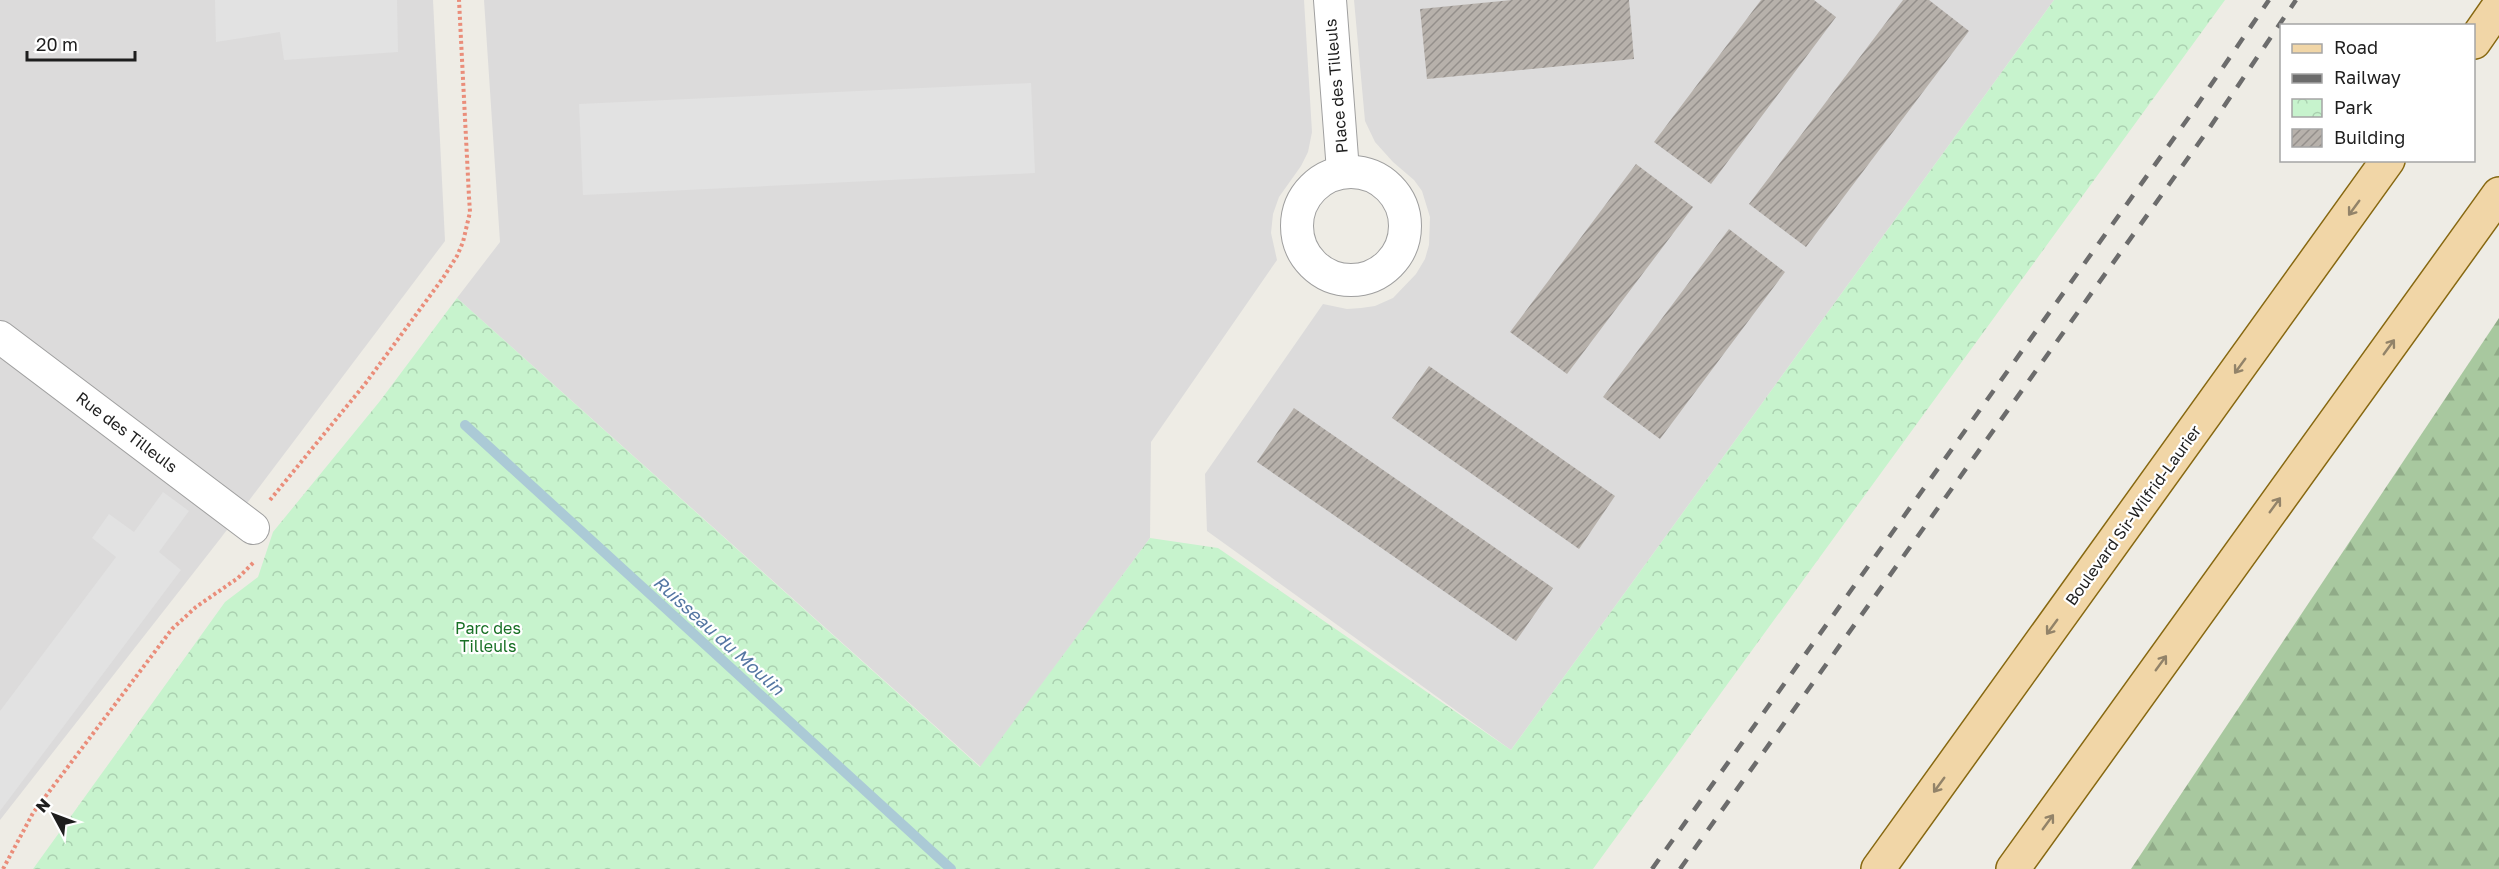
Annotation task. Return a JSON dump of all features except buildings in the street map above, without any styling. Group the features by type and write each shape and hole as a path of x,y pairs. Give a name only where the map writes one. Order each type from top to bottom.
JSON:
{"main road":[{"path":"2475,41 2499,6"},
{"name":"Boulevard Sir-Wilfrid-Laurier","path":"1878,869 2387,162"},
{"path":"2013,869 2499,194"}],"street":[{"name":"Place des Tilleuls","path":"1330,0 1343,171"},
{"name":"Rue des Tilleuls","path":"0,337 253,528"}],"path":[{"path":"3,869 33,813 172,629 196,607 249,569 255,561 253,528 262,511 410,325 457,256 470,212 459,0"}],"shaded area":[{"path":"0,0 433,0 445,241 220,539 0,820"},
{"path":"215,0 397,0 398,52 284,60 280,32 216,42"},
{"path":"484,0 1304,0 1312,132 1308,152 1279,197 1273,214 1271,233 1277,260 1151,442 1150,538 981,767 457,298 500,242"},
{"path":"1354,0 2054,0 1511,750 1207,531 1205,474 1323,304 1347,309 1361,308 1375,306 1393,298 1416,274 1425,259 1429,245 1430,217 1422,191 1414,180 1375,142 1365,121"},
{"path":"1031,83 1035,173 583,195 579,104"},
{"path":"163,492 189,511 159,552 181,570 0,811 0,711 116,557 92,538 109,514 134,532"}],"green space":[{"name":"Parc des Tilleuls","path":"2054,0 2225,0 1593,869 33,869 225,602 258,577 273,532 380,401 457,298 980,767 1150,538 1218,548 1511,750"},
{"path":"2499,318 2499,869 2131,869"}],"waterway":[{"name":"Ruisseau du Moulin","path":"465,425 951,869"}],"railway":[{"path":"1652,869 2189,117 2269,0"},
{"path":"1680,869 2208,130 2296,0"}]}
